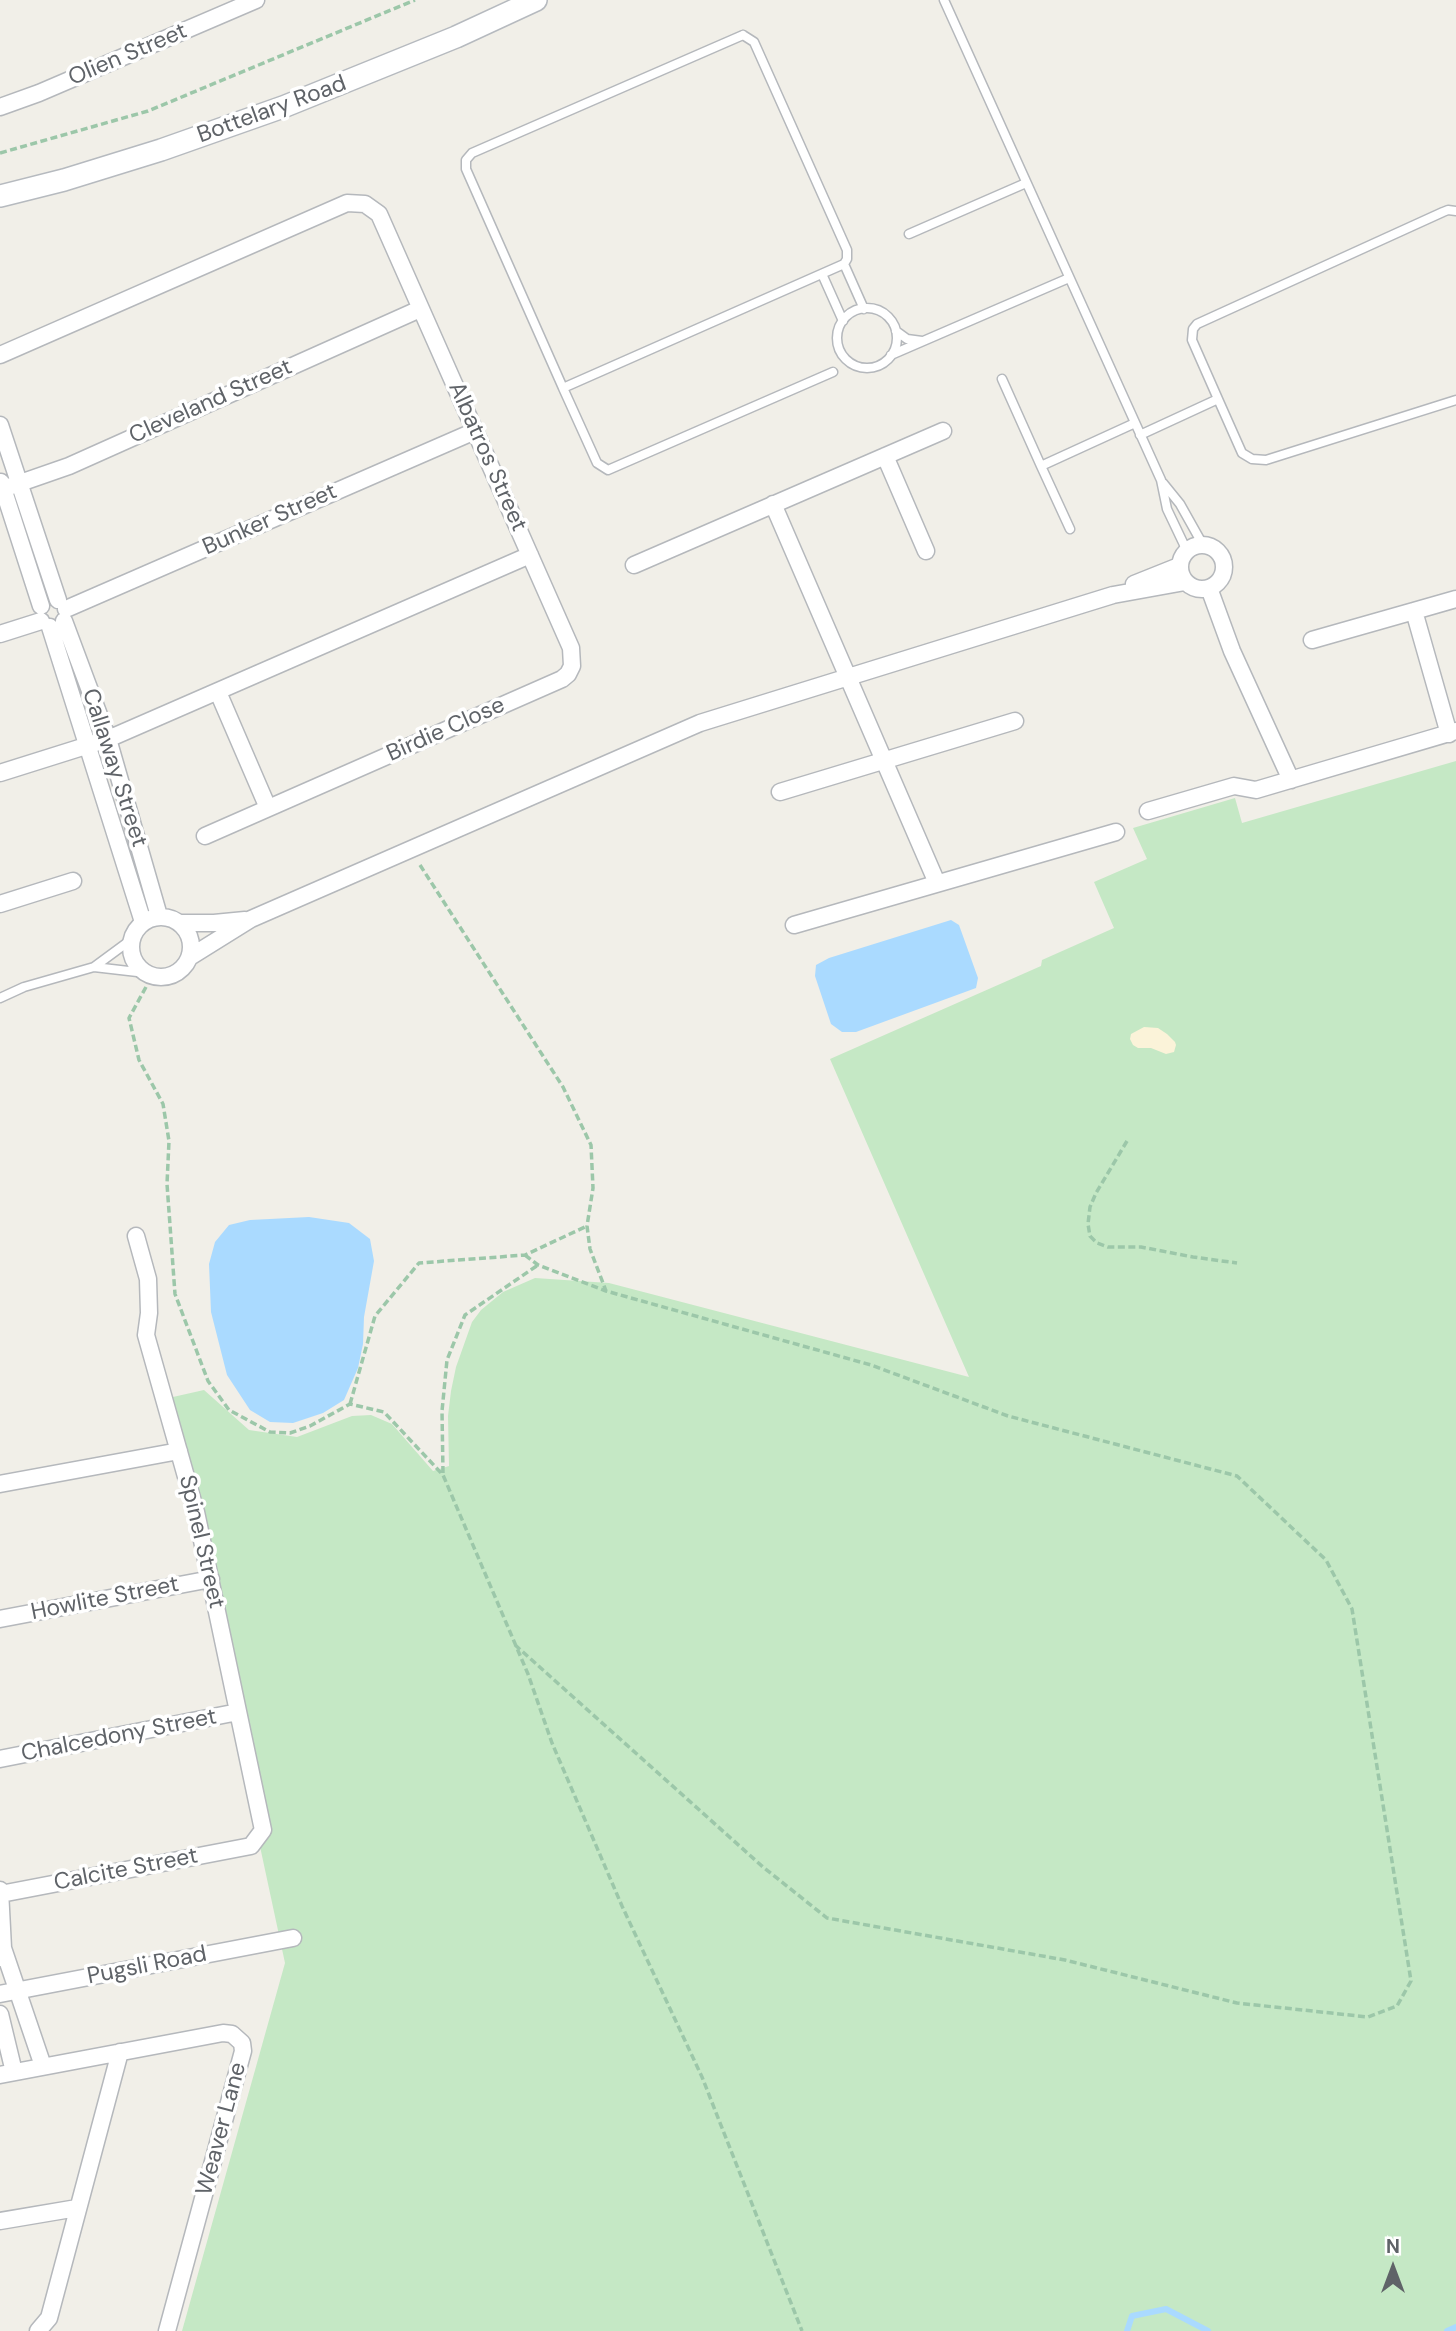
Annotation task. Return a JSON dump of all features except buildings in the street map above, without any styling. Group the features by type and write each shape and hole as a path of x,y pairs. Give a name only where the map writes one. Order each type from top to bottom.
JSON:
{"main road":[{"name":"Bottelary Road","path":"0,196 149,154 258,116 456,37 536,0"}],"street":[{"name":"Olien Street","path":"0,107 39,93 256,0"},
{"name":"Albatros Street","path":"0,355 347,203 356,202 373,208 379,214 530,555 108,739 0,773"},
{"name":"Cleveland Street","path":"1,486 19,484 69,466 420,309"},
{"name":"Callaway Street","path":"0,425 19,484 88,745 142,922"},
{"name":"Bunker Street","path":"0,634 53,614 475,431"},
{"path":"634,565 943,431"},
{"path":"885,456 926,551"},
{"name":"Callaway Street","path":"1,486 108,739 159,916"},
{"path":"773,505 937,883"},
{"path":"1203,545 1218,552 1224,568 1217,584 1200,590 1185,582 1180,566 1187,551 1194,546 1203,545"},
{"name":"Birdie Close","path":"205,836 562,679 568,674 572,666 571,648 530,555"},
{"path":"1113,595 1180,566"},
{"path":"190,957 251,919 676,732 1113,595 1185,582"},
{"path":"1209,588 1232,651 1291,780"},
{"path":"1312,640 1456,599"},
{"path":"1148,811 1234,786 1256,790 1452,733 1414,611"},
{"path":"218,692 268,808"},
{"path":"780,792 1015,721"},
{"path":"794,925 1116,832"},
{"path":"0,904 73,881"},
{"path":"180,923 189,935 192,950 186,964 175,974 149,974 135,962 131,947 132,939 142,922 159,916 180,923 251,919"},
{"name":"Spinel Street","path":"136,1236 148,1279 149,1313 146,1335 196,1512 263,1830 251,1846"},
{"path":"0,1484 179,1451"},
{"name":"Howlite Street","path":"0,1619 211,1579"},
{"name":"Chalcedony Street","path":"0,1759 239,1712"},
{"name":"Calcite Street","path":"0,1892 251,1846"},
{"path":"0,1892 3,1948 0,1965"},
{"name":"Pugsli Road","path":"0,1994 293,1938"},
{"path":"3,1948 43,2066"},
{"name":"Weaver Lane","path":"0,2014 7,2073 223,2033 238,2038 243,2051 167,2331"},
{"path":"38,2331 49,2318 120,2052"},
{"path":"0,2221 77,2208"}],"lane":[{"path":"944,0 1161,480 1180,505 1203,545"},
{"path":"564,388 844,264 847,259 847,250 754,42 748,36 739,36 472,153 466,160 466,169 597,463 600,467 608,470 833,372"},
{"path":"909,234 1026,183"},
{"path":"1456,211 1443,212 1197,324 1193,329 1192,340 1242,453 1259,461 1456,400"},
{"path":"844,264 864,309"},
{"path":"822,274 843,321"},
{"path":"891,355 897,339 895,331 887,317 873,309 864,309 849,315 839,327 839,351 849,363 872,368 891,355 1069,278"},
{"path":"895,331 907,339 925,340"},
{"path":"1002,379 1070,529"},
{"path":"1140,435 1218,399"},
{"path":"1041,466 1135,423"},
{"path":"1161,480 1167,509 1187,551"},
{"path":"0,998 24,987 94,967 132,939"},
{"path":"94,967 149,974"}],"path":[{"path":"0,153 148,110 415,0"},
{"path":"410,849 563,1087 592,1145 593,1188 587,1226 590,1249 606,1291"},
{"path":"149,974 129,1018 139,1060 163,1104 169,1141 167,1184 175,1294 208,1381 229,1410 270,1432 290,1433 310,1426 349,1404 384,1412 443,1475 552,1743 622,1906 702,2077 802,2331"},
{"path":"1127,1141 1090,1207 1090,1236 1097,1243 1108,1247 1141,1247 1237,1263"},
{"path":"349,1404 375,1317 419,1263 525,1255 587,1226"},
{"path":"514,1644 763,1867 827,1917 1065,1960 1237,2003 1368,2017 1397,2006 1411,1981 1352,1609 1326,1560 1237,1476 1008,1416 871,1365 606,1291 538,1265 525,1255"},
{"path":"443,1475 442,1411 447,1360 465,1315 538,1265"}],"green space":[{"path":"1456,761 1456,2331 182,2331 285,1963 164,1399 204,1390 249,1430 297,1437 352,1416 371,1415 392,1424 433,1471 449,1466 448,1416 451,1391 456,1367 472,1322 481,1310 503,1292 535,1278 609,1283 969,1377 830,1059 1041,966 1042,960 1114,928 1094,882 1147,859 1133,828 1235,798 1242,823"}],"sand":[{"path":"1144,1027 1158,1028 1167,1034 1175,1042 1174,1052 1166,1054 1133,1045 1131,1034"}],"water":[{"path":"951,920 959,925 978,978 976,988 856,1032 842,1032 831,1024 815,976 816,965 829,958"},
{"path":"309,1217 349,1223 370,1239 374,1261 364,1317 363,1344 358,1368 344,1400 323,1413 293,1423 270,1422 250,1410 227,1375 211,1312 209,1264 215,1242 229,1225 250,1220"}],"waterway":[{"path":"1127,2331 1132,2316 1166,2309 1208,2331"},
{"path":"1447,2331 1456,2327"}]}
